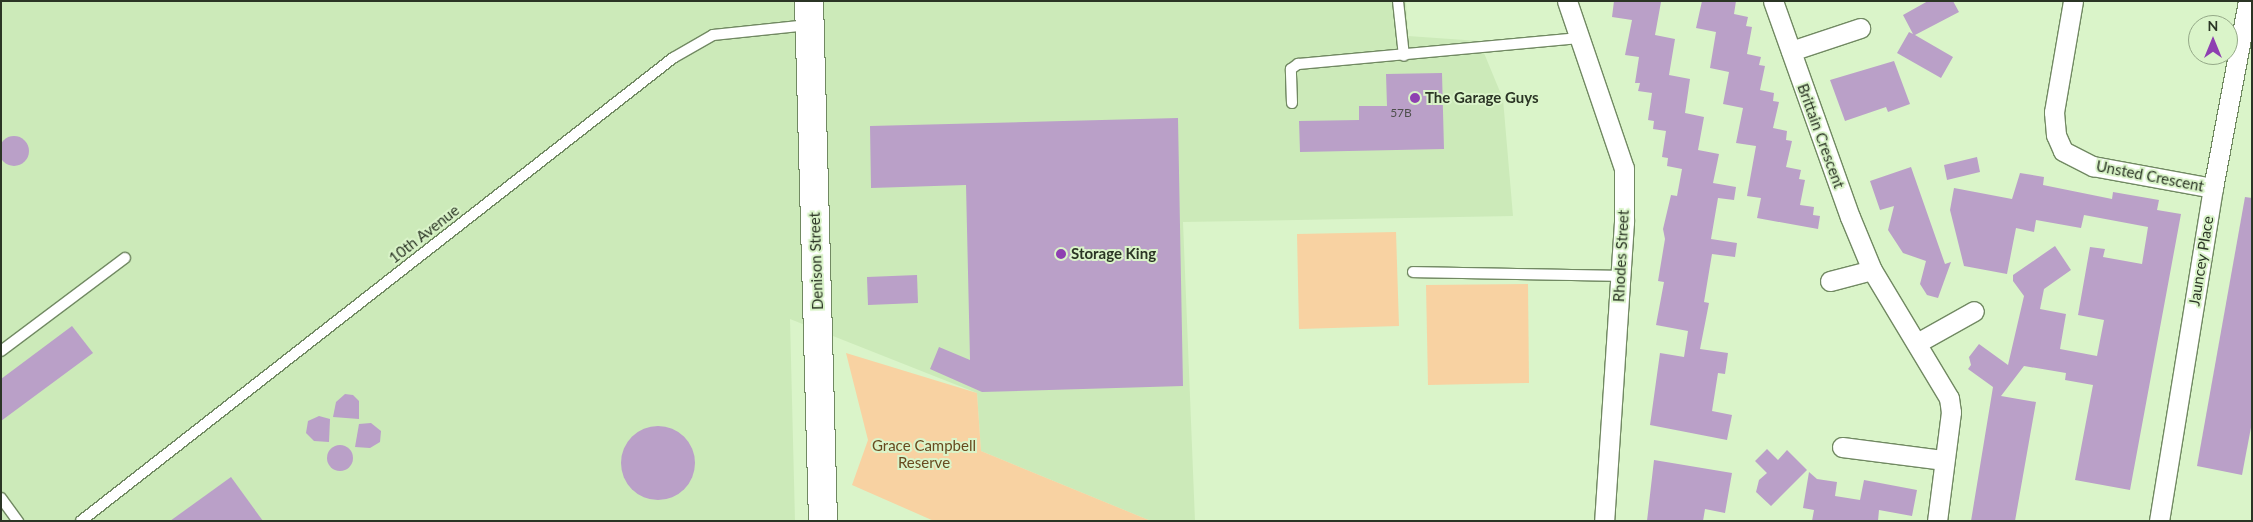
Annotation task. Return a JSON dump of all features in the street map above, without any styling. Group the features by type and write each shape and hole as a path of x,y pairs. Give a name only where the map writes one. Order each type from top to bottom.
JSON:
{"main road":[{"name":"Denison Street","path":"809,13 823,521"}],"street":[{"name":"Rhodes Street","path":"1567,1 1624,168 1621,276 1604,521"},
{"name":"Brittain Crescent","path":"1773,1 1850,217 1872,270 1949,398 1951,412 1937,521"},
{"name":"Unsted Crescent","path":"2073,1 2054,112 2056,135 2064,151 2093,166 2213,188"},
{"name":"Jauncey Place","path":"2159,521 2213,188 2248,1"},
{"path":"1791,52 1860,28"},
{"path":"1830,281 1872,270"},
{"path":"1917,343 1974,311"},
{"path":"1842,447 1944,460"}],"lane":[{"path":"1398,1 1404,56"},
{"name":"10th Avenue","path":"80,521 673,58 714,35 809,13"},
{"path":"1292,103 1291,69 1294,66 1580,38"},
{"path":"1,351 125,258"},
{"path":"1414,272 1621,276"},
{"path":"1,498 18,521"}],"shaded area":[{"path":"1,1 1406,1 1408,36 1479,41 1503,99 1513,216 1183,222 1195,521 1151,521 981,451 977,393 790,319 795,521 1,521"}],"green space":[{"path":"1396,232 1399,326 1299,329 1297,234"},
{"path":"1528,284 1529,383 1428,385 1426,285"},
{"name":"Grace Campbell Reserve","path":"846,353 977,393 981,451 1151,521 934,521 852,485 868,440"}],"building":[{"path":"1614,1 1661,2 1655,35 1675,39 1669,75 1690,79 1685,113 1704,117 1698,150 1719,154 1713,183 1736,187 1734,200 1718,198 1711,239 1737,243 1735,257 1712,254 1704,302 1709,303 1700,349 1728,353 1725,374 1718,373 1712,411 1732,415 1727,440 1650,425 1660,353 1684,357 1688,331 1656,325 1664,282 1658,281 1665,239 1663,229 1671,195 1677,196 1682,169 1667,166 1668,158 1662,157 1666,131 1653,129 1654,121 1648,120 1652,93 1638,91 1640,83 1635,83 1639,57 1625,55 1632,20 1612,17"},
{"path":"1702,1 1736,1 1734,14 1748,17 1746,26 1752,27 1747,54 1761,57 1759,65 1765,66 1760,90 1774,93 1773,101 1779,102 1773,128 1787,131 1786,140 1792,141 1786,167 1801,170 1799,179 1805,180 1800,205 1814,207 1813,215 1820,216 1818,229 1757,218 1761,198 1747,196 1756,146 1736,143 1743,108 1723,104 1729,72 1710,68 1716,32 1696,28"},
{"path":"1928,1 1953,1 1959,12 1915,35 1953,57 1941,78 1897,53 1909,32 1913,34 1903,15"},
{"path":"1894,61 1910,104 1888,112 1886,107 1845,121 1830,80"},
{"path":"1442,73 1444,149 1300,152 1299,121 1359,120 1359,106 1387,106 1386,74"},
{"path":"1178,118 1183,386 982,392 930,369 939,347 970,360 966,185 871,188 870,126"},
{"path":"14,136 20,137 28,145 28,157 20,165 14,166 8,165 0,157 -1,151 0,145 8,137"},
{"path":"1977,157 1980,172 1947,180 1944,165"},
{"path":"1911,167 1945,264 1951,262 1938,298 1927,295 1920,284 1926,261 1903,253 1888,230 1894,206 1880,210 1870,181"},
{"path":"2020,173 2044,177 2043,185 2112,199 2113,192 2159,200 2157,210 2181,214 2130,490 2075,480 2093,385 2065,380 2066,373 2024,366 2001,396 2036,402 2015,521 1971,521 1993,387 1968,369 1971,365 1969,357 1979,344 2008,365 2024,296 2013,281 2013,275 2055,246 2071,270 2044,289 2040,309 2066,314 2060,349 2097,356 2104,320 2078,315 2090,247 2105,249 2103,257 2142,264 2148,227 2084,215 2081,228 2036,220 2034,232 2016,228 2007,274 1964,266 1950,210 1954,188 2012,199"},
{"path":"2245,197 2252,198 2252,422 2242,475 2197,466"},
{"path":"917,275 918,303 868,305 867,277"},
{"path":"72,326 93,353 1,421 1,379"},
{"path":"345,394 353,395 359,401 359,419 333,417 336,402"},
{"path":"319,416 330,419 329,442 314,441 306,433 308,421"},
{"path":"371,423 381,431 380,442 370,448 355,447 359,424"},
{"path":"651,426 665,426 679,432 689,442 695,456 695,470 689,484 679,494 665,500 651,500 637,494 627,484 621,470 621,456 627,442 637,432"},
{"path":"340,445 349,449 353,458 349,467 340,471 331,467 327,458 331,449"},
{"path":"1767,449 1778,460 1787,450 1807,470 1771,506 1756,492 1759,480 1767,473 1755,461"},
{"path":"1654,460 1732,473 1725,513 1705,509 1703,521 1647,521"},
{"path":"1809,472 1817,479 1837,482 1835,496 1860,500 1864,480 1917,490 1912,516 1879,510 1878,521 1812,521 1814,510 1803,508"},
{"path":"231,477 263,521 170,521"}],"place":[{"name":"The Garage Guys","path":"1415,98"},
{"name":"Storage King","path":"1061,254"}]}
